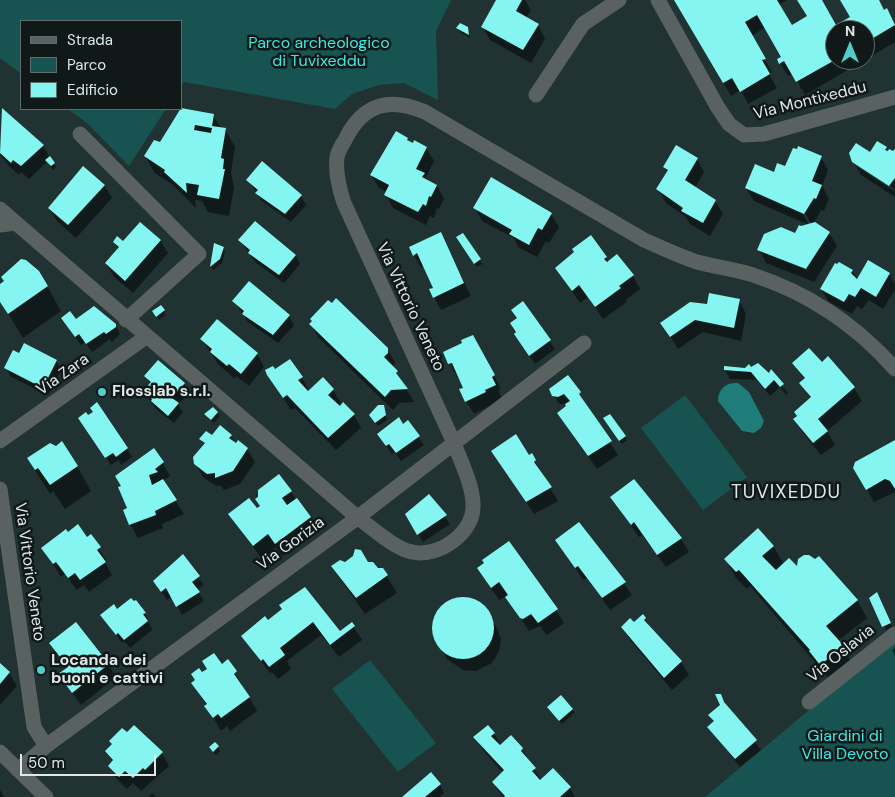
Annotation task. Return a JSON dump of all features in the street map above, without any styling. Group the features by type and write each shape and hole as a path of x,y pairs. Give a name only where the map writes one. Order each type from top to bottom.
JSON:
{"street":[{"path":"536,94 583,24 619,0"},
{"name":"Via Montixeddu","path":"658,0 717,106 729,124 744,135 764,134 895,97"},
{"name":"Via Vittorio Veneto","path":"0,209 126,320 357,517 391,541 412,552 433,550 454,541 470,526 474,507 468,482 454,442 344,203 337,179 337,156 350,129 366,112 383,104 406,104 425,112 644,240 699,262 753,275 792,291 848,325 874,345 895,369"},
{"path":"80,134 199,254 126,320"},
{"path":"0,225 16,223"},
{"name":"Via Zara","path":"0,441 146,337"},
{"name":"Via Gorizia","path":"18,770 46,746 357,517 584,344"},
{"name":"Via Vittorio Veneto","path":"0,489 34,727 46,746"},
{"name":"Via Oslavia","path":"809,702 895,634"},
{"path":"0,752 46,797"}],"green space":[{"name":"Parco archeologico di Tuvixeddu","path":"0,0 451,0 436,31 438,100 404,83 379,85 352,94 335,109 184,82 182,85 182,20 20,20 20,73 0,58"},
{"path":"69,110 165,110 129,166 88,124"},
{"path":"685,395 747,477 703,510 641,428"},
{"name":"Giardini di Villa Devoto","path":"895,642 895,797 705,797 815,705"},
{"path":"370,660 436,743 398,772 332,689"}],"shaded area":[{"path":"738,383 749,392 764,421 761,428 754,433 742,431 718,401 719,393 726,385"},
{"path":"477,601 488,611 493,625 491,639 483,652 467,647 457,637 454,630 456,616 461,608"}],"building":[{"path":"496,0 522,0 516,11 539,24 523,50 481,27"},
{"path":"674,0 777,0 792,25 807,16 797,0 822,0 833,20 825,20 825,66 796,82 784,61 779,64 777,59 781,57 757,15 745,22 766,59 762,60 770,74 740,92 732,78 723,83"},
{"path":"840,0 879,0 884,10 887,8 895,25 875,37 875,20 845,20 850,17"},
{"path":"460,23 468,27 469,35 456,28"},
{"path":"2,108 44,145 21,166 13,160 11,163 0,153"},
{"path":"182,108 214,114 212,126 226,128 221,158 224,159 223,169 225,169 219,199 197,195 199,185 186,183 187,193 164,172 165,170 144,156 154,140 160,142","holes":["195,125 212,128 211,133 194,130"]},
{"path":"396,131 408,138 407,140 413,143 414,140 427,147 416,169 425,173 422,177 437,185 431,197 429,196 426,206 423,204 418,212 384,195 389,185 370,175"},
{"path":"877,141 887,147 885,150 893,151 895,149 895,178 889,186 852,162 849,153 856,143 870,152"},
{"path":"676,145 698,158 685,180 716,200 703,223 681,211 683,208 656,189 668,170 663,167"},
{"path":"798,146 822,156 812,181 822,185 816,199 814,198 804,214 745,188 755,164 774,172 777,163 785,166 793,148 797,149"},
{"path":"50,156 55,163 51,166 45,160"},
{"path":"262,161 302,195 285,214 255,193 258,190 246,180"},
{"path":"83,166 105,185 68,225 48,208"},
{"path":"491,177 552,213 542,230 538,228 529,245 509,234 512,230 473,208"},
{"path":"255,221 296,255 279,275 248,253 250,250 238,240"},
{"path":"140,222 161,240 125,281 105,263 119,247 113,242 117,236 123,241"},
{"path":"815,222 830,232 806,269 757,250 764,234 781,227 795,233 799,225"},
{"path":"441,232 464,283 433,298 429,289 433,288 417,253 413,256 409,247"},
{"path":"463,233 481,259 474,264 456,237"},
{"path":"591,235 607,257 604,259 607,262 617,254 634,275 619,286 621,288 595,307 579,285 572,291 555,268 574,252 572,249"},
{"path":"214,243 224,247 220,259 210,267"},
{"path":"21,259 26,260 39,271 48,286 8,314 0,302 0,284 4,281 1,277"},
{"path":"868,260 890,273 876,297 861,288 855,297 849,294 844,302 820,289 835,263 839,262 853,270 851,273 857,279"},
{"path":"249,281 290,315 273,335 242,314 244,311 232,301"},
{"path":"709,293 740,299 734,328 695,320 670,337 660,323 690,302 707,304"},
{"path":"336,298 388,348 388,353 384,357 398,371 396,373 408,389 391,390 385,397 309,324 312,321 310,319 328,300 332,303"},
{"path":"523,301 551,340 529,356 514,334 516,332 510,323 517,318 511,310"},
{"path":"161,305 165,310 156,317 152,311"},
{"path":"94,306 116,324 116,327 106,334 104,332 86,344 79,334 75,337 61,318 70,311 76,319"},
{"path":"217,319 258,353 241,374 229,364 227,366 210,352 212,349 200,339"},
{"path":"473,335 495,375 492,377 496,385 465,402 459,389 463,388 452,363 448,364 443,352 462,343 461,340"},
{"path":"24,343 57,360 43,388 4,368 13,350 19,353"},
{"path":"809,348 822,362 828,356 855,387 818,419 828,431 813,443 793,419 797,416 794,412 811,397 799,383 805,378 792,363"},
{"path":"290,359 303,377 298,380 308,391 323,377 334,389 328,395 340,406 343,402 355,414 328,438 287,395 283,398 267,375 265,370 273,366 275,369"},
{"path":"158,360 185,383 172,398 179,403 168,416 143,391 151,382 144,376"},
{"path":"758,363 769,373 771,369 784,384 780,387 774,380 765,389 751,372 724,370 724,366 745,368 749,364 751,367"},
{"path":"568,375 612,441 588,456 557,413 570,401 564,394 558,397 552,396 549,389"},
{"path":"97,402 128,448 116,457 113,453 105,458 78,418 86,412 88,415 93,412 90,408"},
{"path":"378,405 384,405 386,415 375,423 369,415"},
{"path":"213,407 218,412 211,420 204,414"},
{"path":"610,414 626,436 619,441 603,418"},
{"path":"399,417 403,424 408,420 420,436 396,453 389,444 386,446 377,434"},
{"path":"220,425 232,435 229,438 236,443 238,440 248,448 233,471 215,478 215,473 207,474 194,464 193,457 205,443 199,439 206,431 212,435"},
{"path":"516,434 529,455 532,453 536,460 534,462 552,487 526,502 491,451"},
{"path":"895,440 895,489 890,481 885,479 866,490 853,468 855,462"},
{"path":"62,441 78,466 50,485 38,468 35,470 27,458 50,443 56,446"},
{"path":"154,448 164,462 155,469 158,472 149,475 152,485 163,479 177,500 155,511 156,515 129,525 123,510 127,508 118,487 121,486 115,476"},
{"path":"279,474 292,491 282,498 287,505 297,498 311,517 275,544 268,534 253,546 228,514 249,498 257,508 260,506 255,499 258,497 258,490"},
{"path":"634,479 682,538 657,555 634,522 631,525 610,497"},
{"path":"429,494 447,515 417,535 405,514"},
{"path":"579,522 626,582 602,598 578,566 575,568 555,540"},
{"path":"78,524 87,537 91,534 101,547 97,550 106,562 80,580 75,573 68,578 56,562 53,564 41,548 66,529 68,532"},
{"path":"758,528 774,546 762,556 776,570 789,558 797,566 798,559 804,555 809,555 815,559 819,556 858,600 826,626 844,646 820,665 810,650 739,570 736,572 724,559"},
{"path":"509,541 558,609 538,623 531,614 523,619 520,618 505,597 508,595 499,582 491,588 477,568 484,563 482,560"},
{"path":"355,549 361,550 368,562 373,562 378,568 383,568 388,575 356,598 331,566 340,560 345,562 353,556"},
{"path":"183,554 200,576 192,582 200,592 176,607 166,588 161,592 153,581"},
{"path":"305,587 340,631 352,622 355,626 330,645 313,622 280,648 285,655 269,667 263,659 261,661 241,636 265,616 268,620 282,609 279,605"},
{"path":"877,592 891,623 882,627 869,598"},
{"path":"463,597 475,599 485,606 492,616 494,628 492,640 485,650 475,657 463,659 451,657 441,650 434,640 432,628 434,616 441,606 451,599"},
{"path":"131,598 134,601 136,600 146,613 143,614 148,621 124,640 118,633 116,635 100,615 114,604 117,609"},
{"path":"643,614 646,618 644,620 682,661 664,678 621,627 630,618 634,622"},
{"path":"76,622 109,664 72,693 58,674 68,667 49,643"},
{"path":"214,653 222,664 228,659 237,671 234,674 250,697 221,718 218,714 213,718 204,706 207,704 191,683 195,680 191,674 199,668 202,672 207,669 202,661"},
{"path":"0,663 10,672 0,684"},
{"path":"715,694 721,694 724,702 757,740 735,759 707,727 714,721 708,715 720,705"},
{"path":"561,695 573,709 559,721 547,707"},
{"path":"134,725 163,752 145,770 143,768 133,778 125,771 119,777 108,766 113,760 105,751 112,744 109,741 122,728 127,732"},
{"path":"488,725 495,733 491,736 500,745 511,735 523,748 521,751 536,768 532,771 540,780 553,768 571,787 560,797 504,797 492,782 504,770 473,737"},
{"path":"215,742 219,746 213,752 209,747"},
{"path":"431,772 441,784 425,797 402,797"}],"place":[{"name":"Flosslab s.r.l.","path":"102,392"},
{"name":"Locanda dei buoni e cattivi","path":"41,670"}],"district":[{"name":"TUVIXEDDU","path":"786,493"}]}
